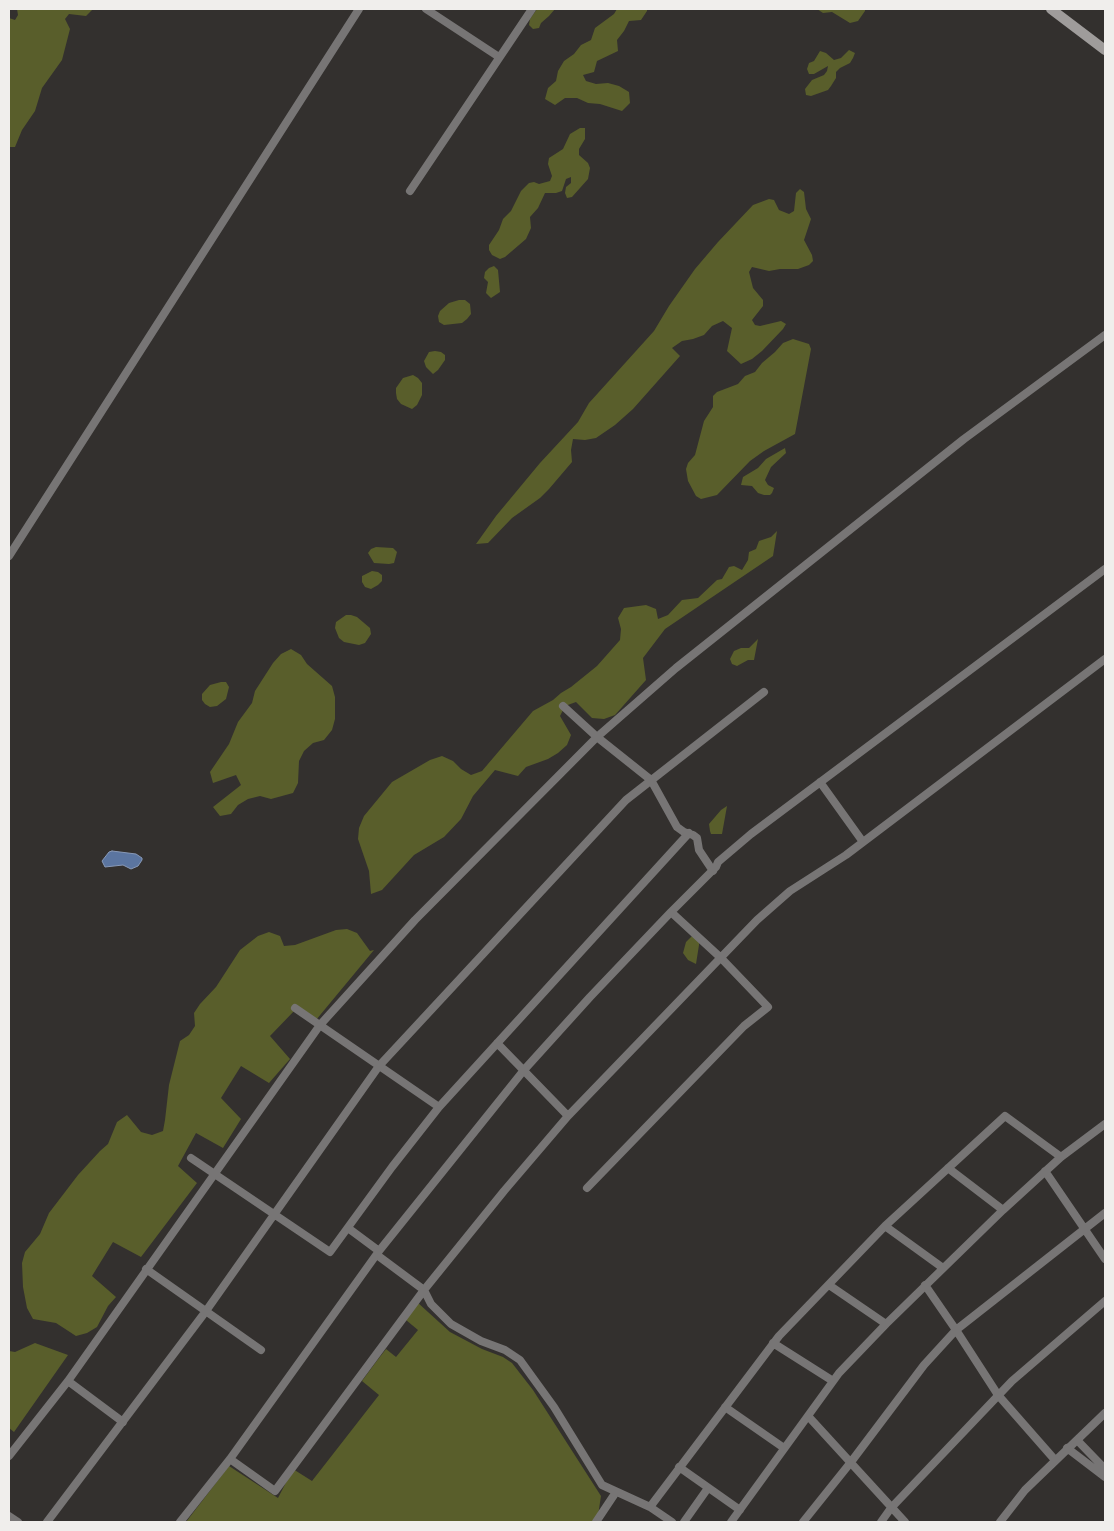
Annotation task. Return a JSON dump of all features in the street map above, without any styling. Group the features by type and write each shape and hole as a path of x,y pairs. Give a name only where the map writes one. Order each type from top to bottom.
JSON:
{"main road":[{"path":"1051,9 1105,50"}],"street":[{"path":"9,556 359,9"},
{"path":"426,9 499,57"},
{"path":"410,191 532,9"},
{"path":"9,1456 68,1380 320,1025 415,920 597,737 676,668 964,439 1105,335"},
{"path":"822,784 1105,569"},
{"path":"180,1522 230,1459 378,1253 524,1070 590,997 714,869 718,862 751,834 822,784 1105,575"},
{"path":"230,1459 275,1491 424,1290 504,1191 568,1116 757,920 790,891 863,842 1105,659"},
{"path":"46,1522 206,1311 379,1066 626,800 764,692"},
{"path":"563,706 597,737 651,780 677,827 697,838 699,850 714,869"},
{"path":"822,784 863,842"},
{"path":"191,1158 330,1252 439,1107 689,833"},
{"path":"587,1188 744,1026 768,1007 721,958 671,912"},
{"path":"295,1008 439,1107"},
{"path":"498,1044 568,1116"},
{"path":"650,1507 773,1343 885,1226 1005,1116 1061,1157"},
{"path":"731,1522 833,1381 886,1324 924,1285 1061,1157 1105,1124"},
{"path":"948,1168 1003,1210"},
{"path":"1046,1171 1105,1259"},
{"path":"803,1522 924,1365 956,1330 1105,1213"},
{"path":"885,1226 943,1268"},
{"path":"348,1228 424,1290 431,1304 451,1324 481,1341 506,1350 520,1360 554,1407 599,1481 607,1488 650,1507 672,1522"},
{"path":"146,1269 261,1350"},
{"path":"829,1285 886,1324"},
{"path":"924,1285 998,1395 1055,1460"},
{"path":"881,1522 1012,1381 1105,1300"},
{"path":"773,1343 833,1381"},
{"path":"68,1380 122,1422"},
{"path":"725,1407 784,1448"},
{"path":"1000,1522 1025,1490 1105,1413"},
{"path":"808,1416 905,1522"},
{"path":"1077,1440 1105,1469"},
{"path":"1067,1448 1105,1477"},
{"path":"679,1468 740,1510"},
{"path":"684,1522 708,1488"},
{"path":"596,1522 616,1492"},
{"path":"9,1516 18,1522"}],"green space":[{"path":"17,9 93,9 86,16 69,14 65,19 70,29 62,60 42,88 35,111 22,130 15,147 9,147 9,18 15,20 18,15"},
{"path":"537,9 555,9 541,23 539,28 533,29 529,25 530,19"},
{"path":"617,9 647,9 647,11 641,20 629,21 617,40 618,51 597,61 594,72 583,75 586,81 619,86 629,92 630,103 622,111 600,104 588,103 577,98 565,98 555,105 545,99 548,88 556,81 558,71 564,61 574,54 581,45 591,40 595,28 614,14"},
{"path":"817,9 865,9 865,11 858,21 850,23 832,12 823,13"},
{"path":"849,50 855,53 853,58 850,63 836,72 836,78 828,90 811,96 806,95 805,89 812,80 824,75 827,71 828,66 814,74 809,74 807,69 809,63 814,61 820,51 826,53 834,60 841,58"},
{"path":"580,128 585,128 585,139 579,149 579,155 588,163 590,168 588,179 572,197 567,198 565,193 566,187 571,183 571,177 566,179 562,191 545,193 538,208 530,217 531,228 526,239 505,257 500,259 492,255 489,245 499,230 503,219 511,211 521,191 529,183 539,184 550,181 552,176 548,164 549,158 563,149 570,134"},
{"path":"800,189 804,192 806,209 811,219 804,240 813,261 809,265 798,269 769,271 752,267 749,272 753,288 763,300 763,306 752,320 755,325 760,326 781,321 786,324 783,329 762,351 752,359 741,364 727,351 732,328 723,321 712,326 704,335 682,341 672,348 680,356 633,409 596,438 585,440 573,439 571,450 572,462 549,489 540,498 512,518 488,543 476,544 496,516 540,463 578,422 589,403 654,331 695,269 718,242 753,205 769,199 774,200 779,210 789,214 794,211 796,193"},
{"path":"494,266 498,270 500,292 491,298 486,293 488,282 484,278 485,272"},
{"path":"465,300 470,304 471,314 467,319 462,323 444,325 439,322 438,316 440,311 449,303"},
{"path":"793,339 809,344 811,349 795,434 750,461 717,495 701,499 696,496 688,481 686,469 688,463 695,455 704,421 713,407 713,396 717,392 738,384 745,376 755,372 783,343"},
{"path":"435,351 445,355 445,360 433,374 426,367 424,361 429,352"},
{"path":"413,375 422,383 422,395 417,405 412,409 401,404 397,399 396,388 403,378"},
{"path":"785,448 786,453 771,467 765,480 768,485 774,488 770,495 758,493 752,486 741,485 743,477 758,468 766,459"},
{"path":"777,531 773,556 665,629 643,658 646,680 615,715 604,719 592,718 576,702 565,706 560,716 571,735 567,745 548,759 526,767 518,776 495,770 473,796 461,819 444,837 414,855 382,890 371,894 369,871 358,839 359,828 364,816 392,782 430,760 442,756 453,761 471,775 482,771 533,711 553,700 597,666 620,640 621,629 618,618 624,608 646,605 656,609 658,619 668,615 682,600 698,598 717,580 722,579 729,567 734,566 742,570 748,560 749,552 756,549 759,541 771,537"},
{"path":"376,547 393,548 397,552 394,563 374,563 368,553"},
{"path":"372,571 382,575 382,581 371,589 365,587 362,582 362,576"},
{"path":"346,615 357,617 370,628 371,634 365,643 359,645 344,642 339,638 335,628 336,622"},
{"path":"758,639 754,660 748,660 737,666 732,664 730,659 734,651 741,648 749,648"},
{"path":"291,649 301,655 307,664 332,686 335,697 335,719 332,730 324,740 313,743 304,751 299,761 298,783 293,793 271,799 260,796 248,799 238,805 231,814 220,816 213,807 241,785 236,775 213,783 210,772 229,744 238,722 252,703 255,691 273,663 281,654"},
{"path":"226,682 229,687 226,699 217,706 210,707 202,700 202,694 210,685"},
{"path":"727,806 722,834 711,834 709,824"},
{"path":"347,929 357,933 370,951 374,950 316,1020 296,1009 270,1036 290,1059 269,1083 241,1066 221,1098 241,1119 223,1148 196,1133 178,1166 197,1183 141,1257 113,1242 92,1276 116,1297 108,1306 97,1327 87,1333 76,1336 56,1323 33,1319 27,1308 23,1287 22,1263 25,1252 40,1234 49,1213 78,1175 108,1144 117,1122 127,1115 141,1132 152,1135 163,1131 169,1085 180,1041 189,1035 195,1026 194,1013 216,987 240,950 258,936 269,932 280,936 284,946 295,945 336,930"},
{"path":"692,936 699,940 696,964 688,960 683,953 686,942"},
{"path":"417,1302 450,1332 512,1363 533,1390 601,1496 597,1522 186,1522 229,1466 278,1498 293,1469 312,1481 379,1395 362,1381 386,1349 396,1357 418,1330 406,1320"},
{"path":"35,1343 68,1355 14,1432 9,1428 9,1351 15,1352"}],"water":[{"path":"112,851 136,854 142,860 138,866 131,869 123,865 105,867 102,861"}]}
